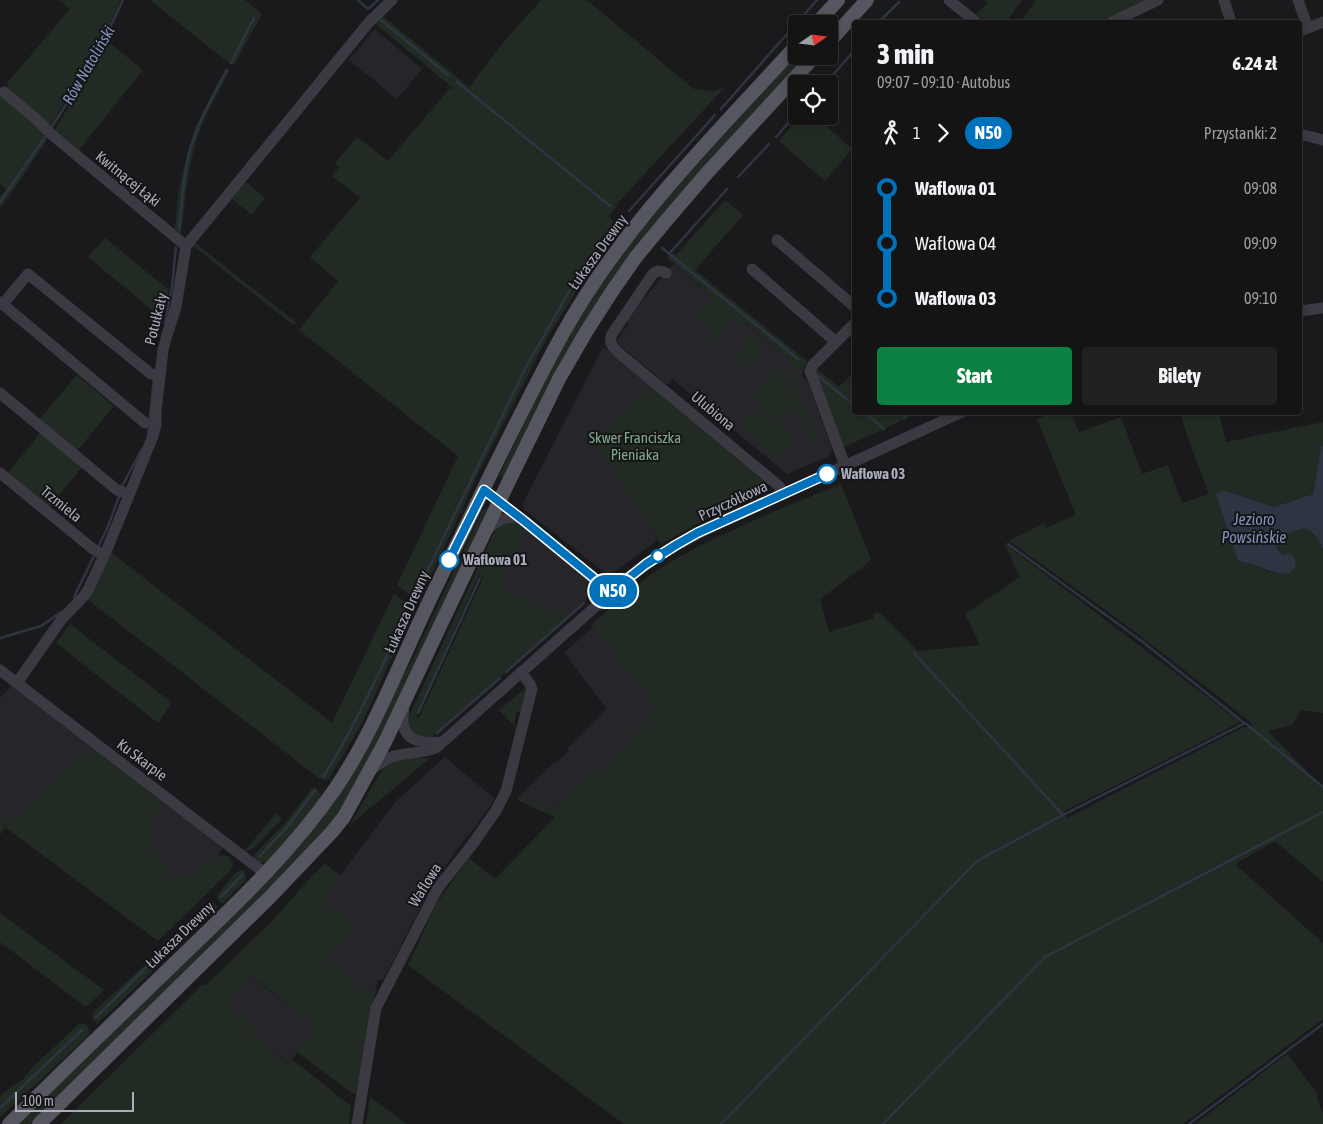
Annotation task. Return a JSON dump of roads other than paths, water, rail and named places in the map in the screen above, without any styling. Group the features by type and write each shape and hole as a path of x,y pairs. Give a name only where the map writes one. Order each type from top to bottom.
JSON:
{"main road":[{"path":"824,15 838,0"},
{"path":"838,32 867,0"},
{"name":"Łukasza Drewny","path":"9,1124 266,874 306,828 336,788 374,722 425,610 529,397 577,309 614,255 654,204 788,55"},
{"path":"39,1124 294,873 332,833 344,817 405,702 560,377 586,332 650,240 701,180 807,65"}],"street":[{"name":"Potułkały","path":"17,683 60,620 84,596 89,588 99,552 123,492 153,436 156,425 156,375 176,307 186,246 370,21 392,0"},
{"path":"950,0 974,20"},
{"path":"1116,20 1158,0"},
{"path":"1224,0 1229,20"},
{"path":"1298,0 1304,29 1323,22"},
{"name":"Kwitnącej Łąki","path":"4,92 36,118 51,134 186,246"},
{"path":"1302,136 1323,140"},
{"path":"777,240 852,304"},
{"path":"752,269 836,342"},
{"name":"Ulubiona","path":"666,273 661,270 656,271 652,276 612,334 611,344 620,354 778,486 784,494"},
{"path":"145,423 1,303 28,274 156,375"},
{"path":"1302,311 1323,308"},
{"path":"846,466 810,372 812,366 852,326"},
{"path":"0,393 123,492"},
{"name":"Przyczółkowa","path":"370,770 393,756 426,752 436,748 611,592 646,564 676,545 702,531 956,415"},
{"name":"Trzmiela","path":"0,473 99,552"},
{"path":"484,490 611,592"},
{"path":"486,530 504,518 510,517 523,520"},
{"name":"Ku Skarpie","path":"0,670 266,874"},
{"name":"Waflowa","path":"357,1124 376,1008 438,888 472,845 497,809 506,791 532,689 521,672"},
{"path":"405,702 403,723 406,731 412,738 421,742 444,742"}],"water":[{"name":"Jezioro Powsińskie","path":"1323,446 1323,550 1316,536 1304,528 1278,538 1277,549 1283,555 1291,553 1296,561 1295,567 1290,573 1276,572 1238,561 1216,494 1223,490 1274,507 1313,494 1321,447"}],"waterway":[{"name":"Rów Natoliński","path":"51,128 95,59 123,0"},
{"name":"Rów Natoliński","path":"358,0 368,9 378,0"},
{"path":"721,109 817,0"},
{"path":"882,19 899,2"},
{"path":"231,63 254,18"},
{"path":"381,20 448,75"},
{"path":"833,75 852,53"},
{"path":"179,230 185,176 191,146 204,112 227,70"},
{"path":"457,82 610,206"},
{"path":"629,211 715,115"},
{"path":"776,137 788,123"},
{"name":"Rów Natoliński","path":"0,202 45,137"},
{"path":"738,177 769,144"},
{"path":"669,254 727,189"},
{"path":"578,277 611,232"},
{"path":"165,324 172,287 176,247"},
{"path":"662,248 798,359"},
{"path":"418,590 526,367 570,290"},
{"path":"817,375 852,404"},
{"path":"148,435 154,378"},
{"path":"868,415 884,429"},
{"path":"121,488 142,449"},
{"path":"97,549 107,529 120,494"},
{"path":"1008,544 1143,642 1244,723"},
{"path":"74,597 95,554"},
{"path":"418,713 480,578"},
{"path":"506,672 584,603"},
{"path":"323,777 358,715 410,608"},
{"path":"0,638 41,626 61,612"},
{"path":"914,653 1063,815"},
{"path":"437,733 500,678"},
{"path":"721,1124 976,862 988,855 1245,723 1323,787"},
{"path":"259,857 287,827 315,790"},
{"path":"883,1124 1045,957 1323,812"},
{"path":"221,897 242,875"},
{"path":"158,956 211,907"},
{"path":"96,1017 147,967"},
{"path":"1189,1124 1323,1024"},
{"path":"0,1108 83,1029"}],"place":[{"name":"Waflowa 03","path":"827,474"},
{"name":"Waflowa 01","path":"449,560"}],"park label":[{"name":"Skwer Franciszka Pieniaka","path":"635,446"}]}
